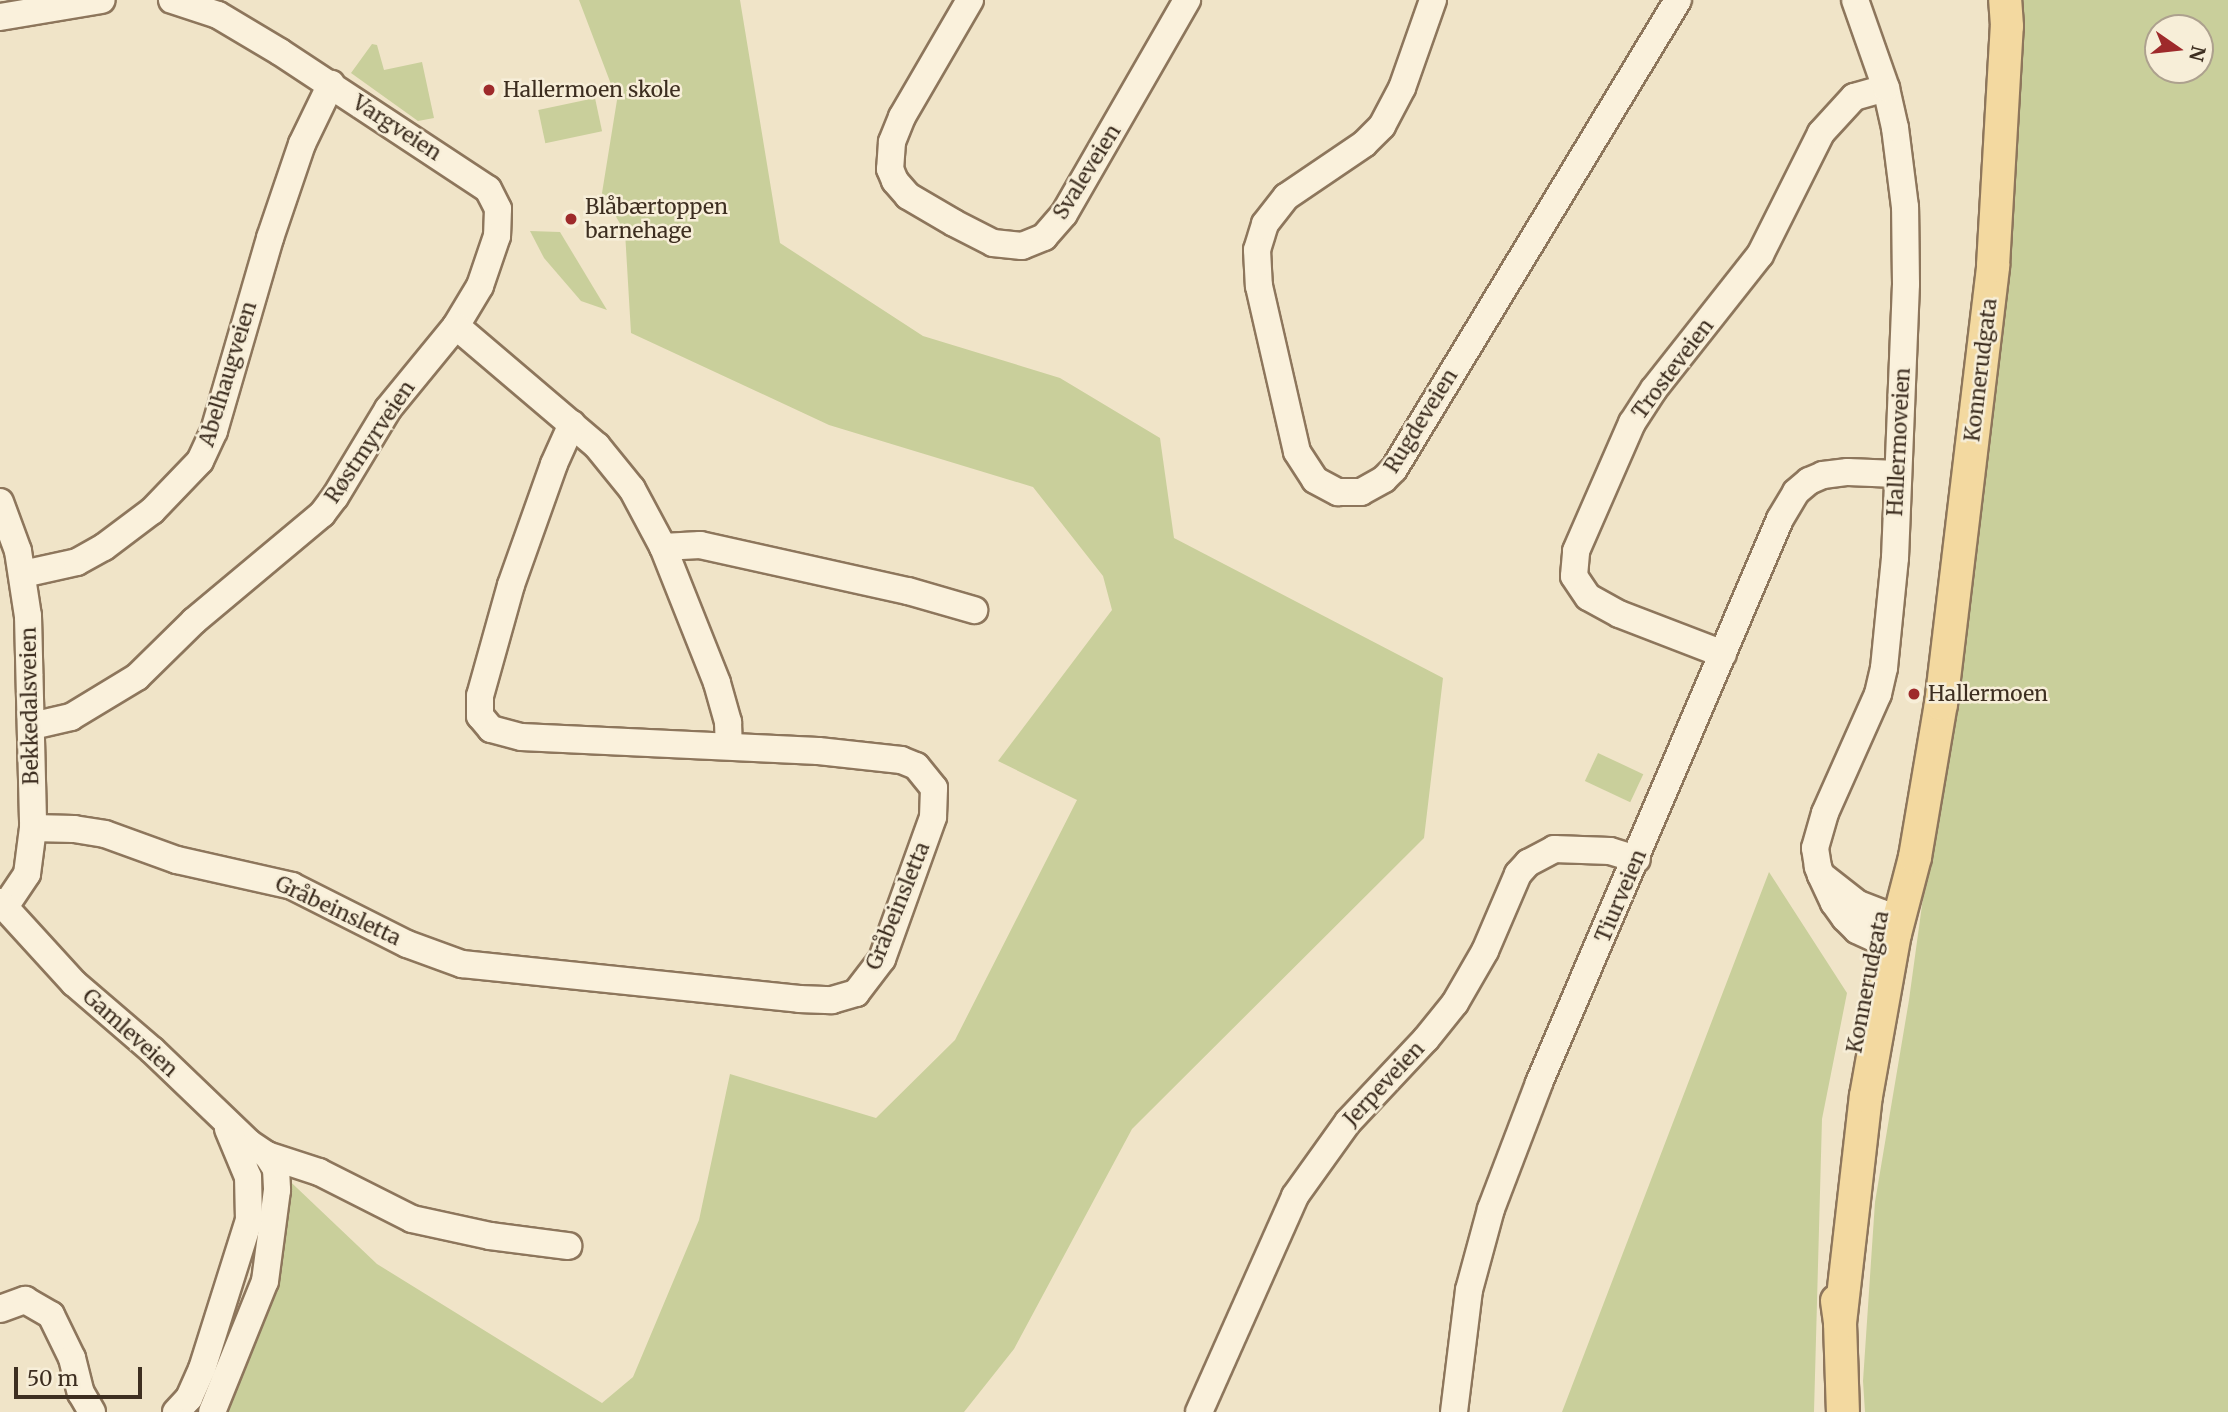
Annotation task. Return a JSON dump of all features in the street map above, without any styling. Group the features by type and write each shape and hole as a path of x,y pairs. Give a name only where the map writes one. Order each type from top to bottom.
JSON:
{"main road":[{"name":"Konnerudgata","path":"1987,0 2003,91"},
{"name":"Konnerudgata","path":"1843,1412 1840,1323 1884,928 1927,793 1941,704 1993,266 2007,26 2005,0"}],"street":[{"path":"0,17 102,0"},
{"name":"Vargveien","path":"172,0 201,8 224,19 331,84 488,189 494,197 499,223 490,262 480,286 456,326"},
{"name":"Svaleveien","path":"970,0 902,117 892,142 890,169 895,181 908,196 968,231 993,243 1022,246 1044,237 1064,214 1186,0"},
{"name":"Rugdeveien","path":"1433,0 1402,88 1382,126 1359,148 1317,173 1286,198 1265,224 1257,250 1259,286 1297,452 1315,480 1345,493 1361,492 1374,486 1394,469 1678,0"},
{"name":"Hallermoveien","path":"1855,0 1886,88 1901,167 1907,243 1895,558 1884,668 1873,707 1818,834 1816,859 1821,875 1884,928"},
{"name":"Abelhaugveien","path":"23,574 77,562 104,547 152,511 200,461 214,431 270,239 302,144 331,84"},
{"name":"Trosteveien","path":"1723,654 1619,614 1588,597 1574,576 1576,551 1632,423 1654,389 1760,255 1821,133 1854,97 1886,88"},
{"path":"456,326 597,446 632,489 663,547 724,703 729,746"},
{"name":"Røstmyrveien","path":"32,726 72,717 137,677 194,621 322,513 335,497 388,410 456,326"},
{"name":"Gråbeinsletta","path":"33,828 97,833 177,860 292,886 407,944 462,964 532,974 799,999 832,1000 856,993 882,960 933,817 934,788 916,765 901,760 729,746 522,737 491,729 480,716 480,696 511,585 554,464 572,424"},
{"name":"Tiurveien","path":"1454,1412 1469,1290 1490,1209 1539,1083 1637,859 1780,519 1796,492 1809,481 1834,473 1897,474"},
{"name":"Bekkedalsveien","path":"0,502 23,574 29,616 33,828 27,874 2,905"},
{"path":"663,547 700,545 908,591 974,610"},
{"name":"Jerpeveien","path":"1199,1412 1295,1196 1341,1130 1455,1003 1485,951 1518,874 1528,863 1554,849 1610,851 1637,859"},
{"name":"Gamleveien","path":"2,905 74,983 152,1050 225,1121 267,1155 318,1172 391,1210 423,1223 489,1236 568,1246"},
{"path":"176,1412 189,1398 202,1369 249,1220 248,1177 225,1121"},
{"path":"212,1412 265,1281 277,1190 276,1169 267,1155"},
{"path":"0,1309 25,1300 51,1315 72,1358 81,1393 92,1412"}],"green space":[{"path":"579,0 740,0 780,243 923,336 1060,378 1160,438 1174,538 1443,678 1424,838 1132,1129 1014,1349 964,1412 216,1412 263,1299 277,1169 377,1264 602,1403 633,1377 699,1220 730,1074 876,1118 955,1040 1077,800 998,761 1112,610 1103,576 1033,487 829,425 631,333 625,232 602,193 617,100"},
{"path":"2017,0 2228,0 2228,1412 1865,1412 1863,1381 1875,1202 1909,1000 2009,270"},
{"path":"372,44 377,45 384,70 422,62 434,118 418,121 351,73"},
{"path":"595,98 602,131 545,143 538,110"},
{"path":"530,231 560,232 607,310 581,301 544,258"},
{"path":"1598,753 1643,774 1630,802 1585,781"},
{"path":"1769,872 1847,993 1822,1119 1814,1412 1562,1412"}],"place":[{"name":"Hallermoen skole","path":"489,90"},
{"name":"Blåbærtoppen barnehage","path":"571,219"},
{"name":"Hallermoen","path":"1914,694"}]}
